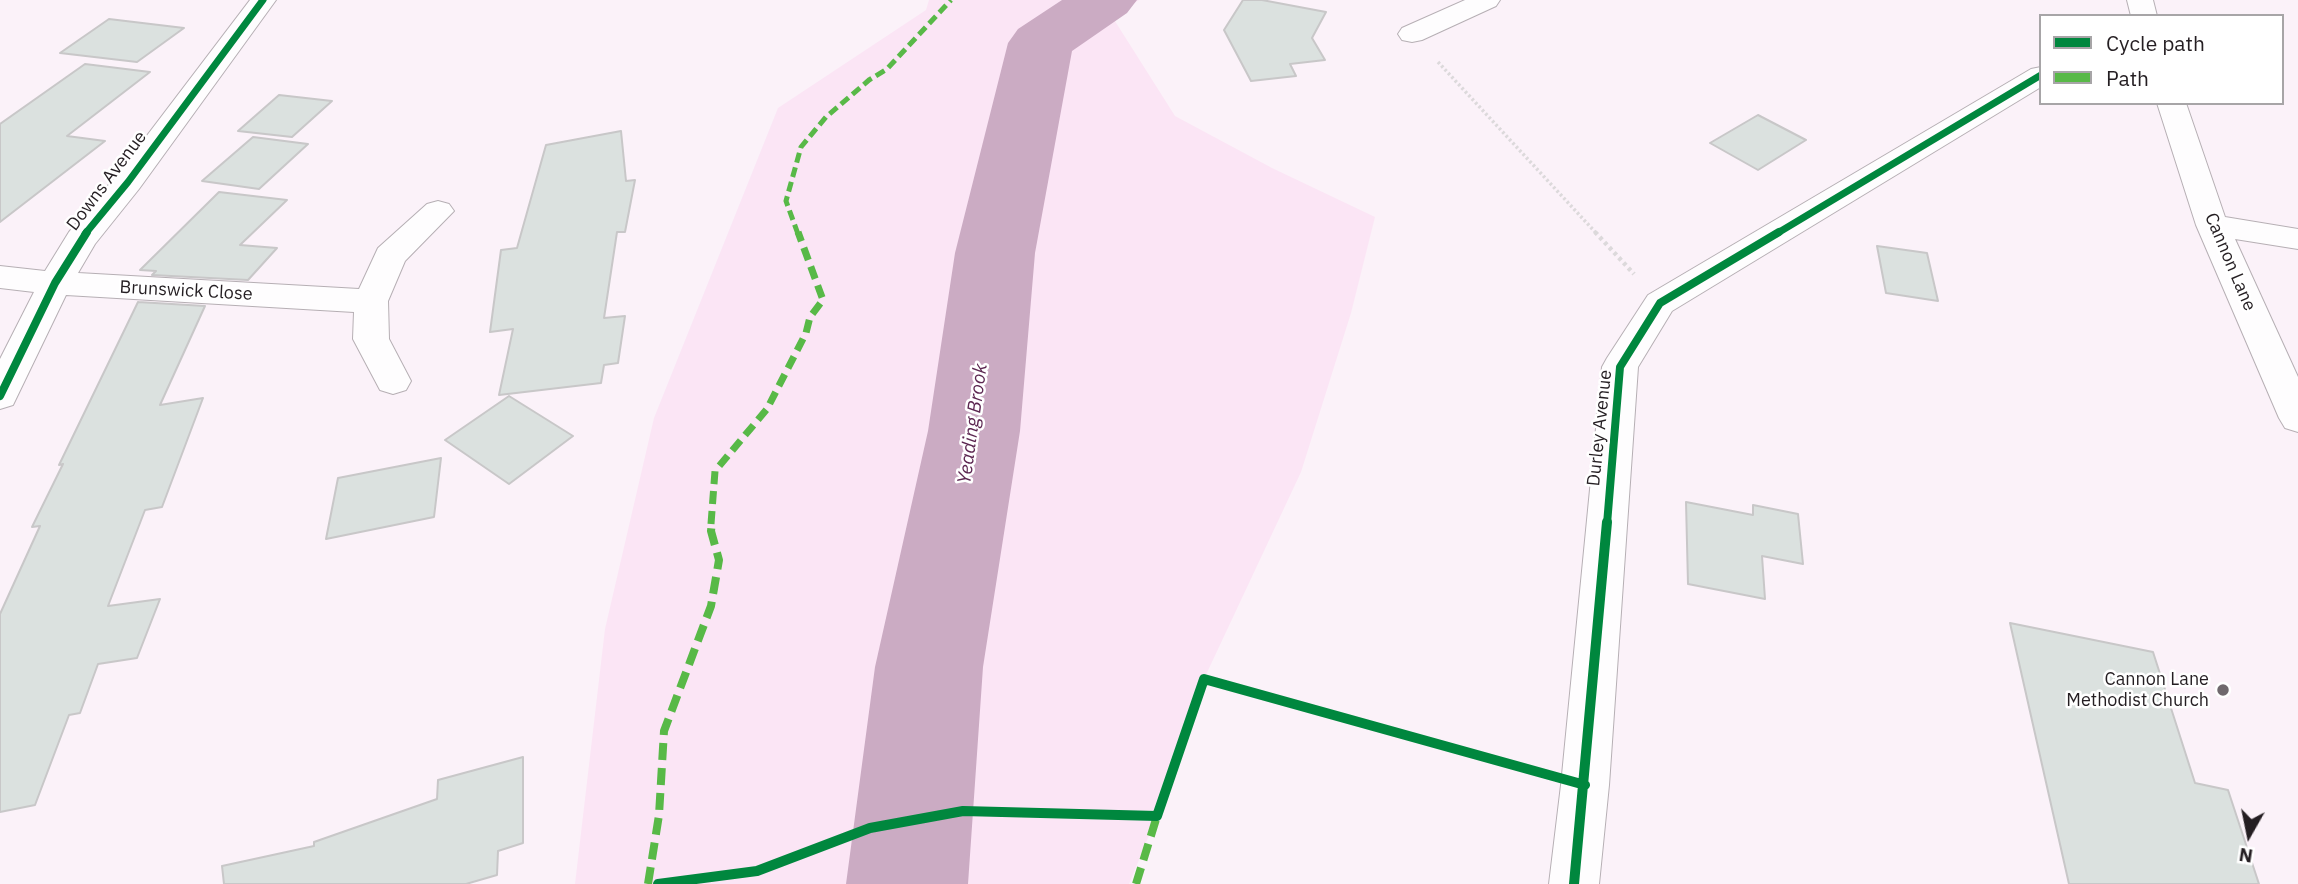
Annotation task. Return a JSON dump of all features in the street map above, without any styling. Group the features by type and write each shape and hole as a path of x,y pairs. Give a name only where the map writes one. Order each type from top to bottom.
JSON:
{"street":[{"name":"Downs Avenue","path":"0,396 55,283 82,239 128,182 263,0"},
{"path":"1412,34 1487,0"},
{"name":"Durley Avenue","path":"1574,884 1585,785 1620,367 1660,303 2039,76"},
{"name":"Cannon Lane","path":"2172,105 2212,225 2298,418"},
{"path":"393,380 371,339 371,301 390,256 439,211"},
{"path":"2212,225 2298,239"},
{"name":"Brunswick Close","path":"0,277 55,283 371,301"}],"path":[{"path":"1412,34 1660,303"}],"shaded area":[{"path":"929,0 1139,0 1113,18 1175,116 1272,168 1375,217 1351,313 1301,472 1204,679 1157,816 1129,884 575,884 605,629 654,418 778,108 926,10"}],"building":[{"path":"1243,0 1262,0 1326,12 1312,38 1325,60 1290,64 1296,76 1251,81 1224,30"},
{"path":"109,19 184,28 137,62 60,53"},
{"path":"85,64 150,72 67,136 105,141 0,222 0,124"},
{"path":"279,95 332,101 292,137 238,131"},
{"path":"1758,115 1806,140 1758,170 1710,143"},
{"path":"621,131 626,181 635,180 625,232 617,232 604,318 625,316 618,363 604,365 601,383 499,395 513,329 490,332 501,250 517,248 546,145"},
{"path":"253,137 308,144 259,189 202,181"},
{"path":"219,192 287,200 240,245 277,248 248,280 152,275 156,271 140,270"},
{"path":"1877,246 1927,253 1938,301 1886,293"},
{"path":"138,302 205,306 160,405 203,398 162,507 145,510 108,606 160,599 137,658 98,664 80,713 69,715 35,805 0,812 0,614 40,526 32,527 63,464 59,465"},
{"path":"509,396 573,436 509,484 445,440"},
{"path":"441,458 434,517 326,539 338,478"},
{"path":"1686,502 1753,515 1753,505 1798,514 1803,564 1762,556 1765,599 1688,584"},
{"path":"2010,623 2153,652 2195,783 2228,790 2259,884 2069,884"},
{"path":"523,757 523,843 498,851 497,875 466,884 224,884 222,866 314,846 314,842 437,799 438,780"}],"waterway":[{"name":"Yeading Brook","path":"907,884 929,667 974,431 995,253 1041,43 1105,0"}],"marked path":[{"path":"648,884 659,815 664,731 711,606 719,560 711,531 715,471 767,409 806,333 810,317 823,300 786,201 801,147 826,117 869,80 887,69 951,0"},
{"path":"1136,884 1157,816"}],"cycle path":[{"path":"0,396 55,283 81,239 128,182 263,0"},
{"path":"1574,884 1585,785 1620,367 1660,303 2039,76"},
{"path":"658,884 757,871 870,828 963,811 1157,816 1204,679 1585,785"}],"place":[{"name":"Cannon Lane Methodist Church","path":"2223,690"}]}
